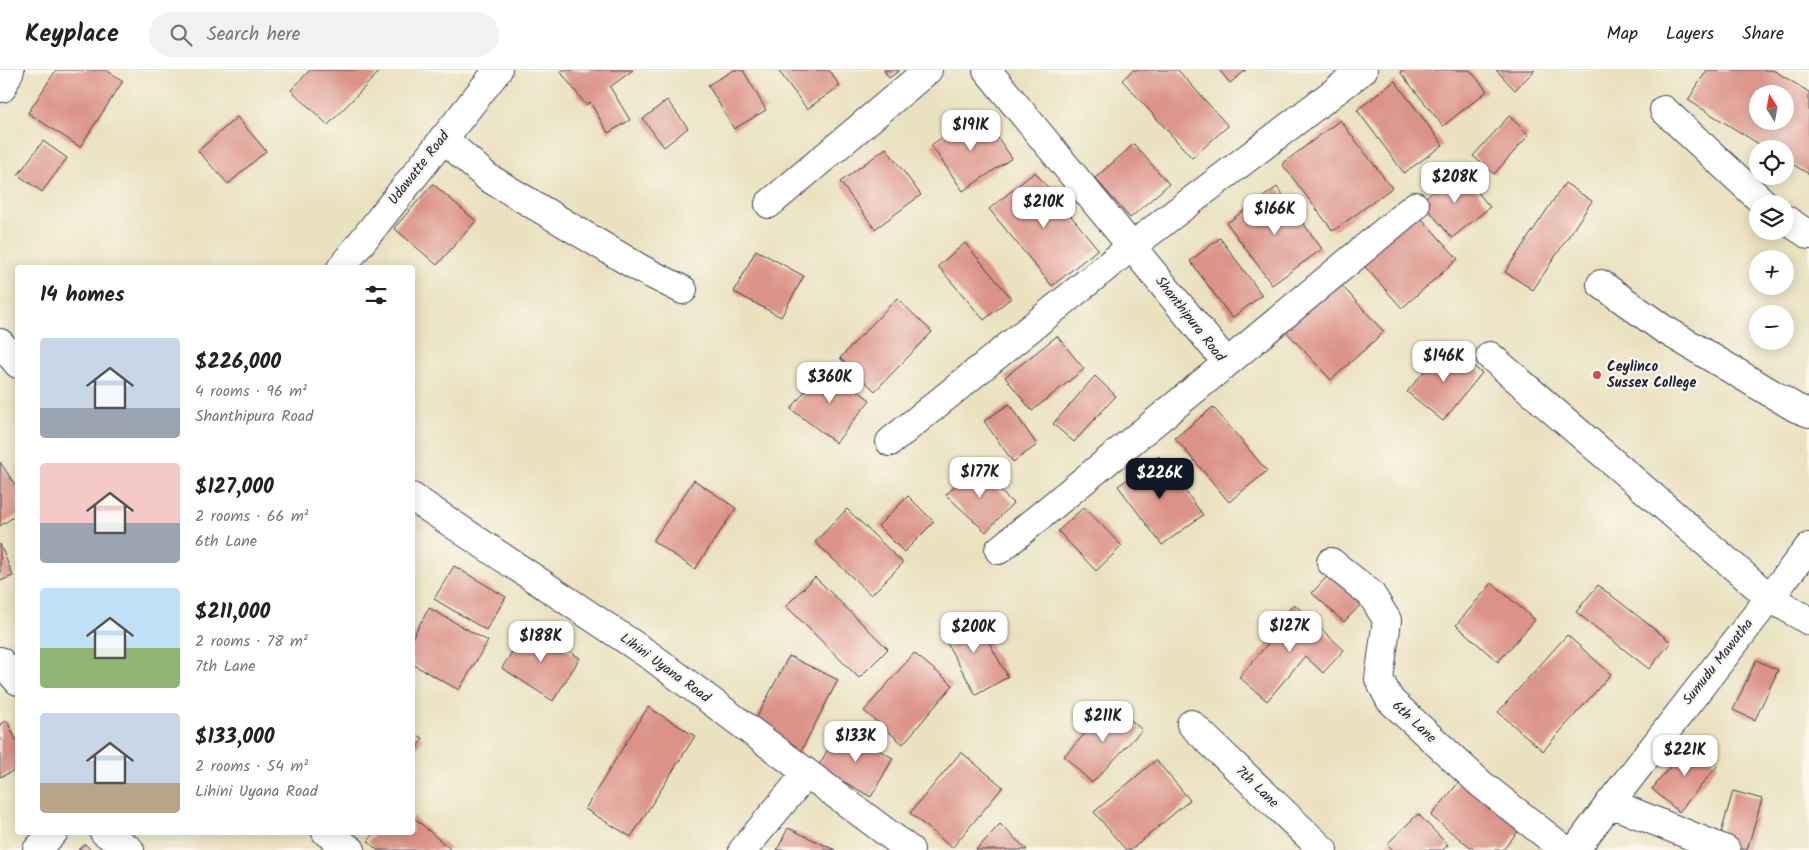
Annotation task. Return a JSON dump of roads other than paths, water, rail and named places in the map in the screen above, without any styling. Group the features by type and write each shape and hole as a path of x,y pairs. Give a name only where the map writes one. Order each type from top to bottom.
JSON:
{"street":[{"path":"769,204 928,70"},
{"name":"Shanthipura Road","path":"987,70 1227,363 999,550"},
{"path":"890,442 1132,246 1363,70"},
{"name":"Udawatte Road","path":"343,265 443,138 490,73"},
{"path":"1664,110 1755,195"},
{"path":"443,138 487,177 641,269 683,290"},
{"path":"1227,363 1415,206"},
{"path":"1794,225 1809,235"},
{"path":"1601,284 1662,328 1796,408 1809,413"},
{"path":"0,343 15,360"},
{"path":"1490,356 1769,597 1809,621"},
{"name":"Lihini Uyana Road","path":"415,499 652,657 910,850"},
{"name":"Sumudu Mawatha","path":"1575,850 1809,547"},
{"name":"6th Lane","path":"1331,562 1371,594 1387,620 1379,679 1390,700 1481,784 1564,850"},
{"path":"0,661 15,678"},
{"name":"7th Lane","path":"1191,724 1323,850"},
{"path":"743,850 807,773"},
{"path":"1610,803 1726,850"},
{"path":"37,850 51,835"},
{"path":"108,835 130,850"},
{"path":"330,835 351,850"}],"place":[{"name":"Ceylinco Sussex College","path":"1597,375"}]}
